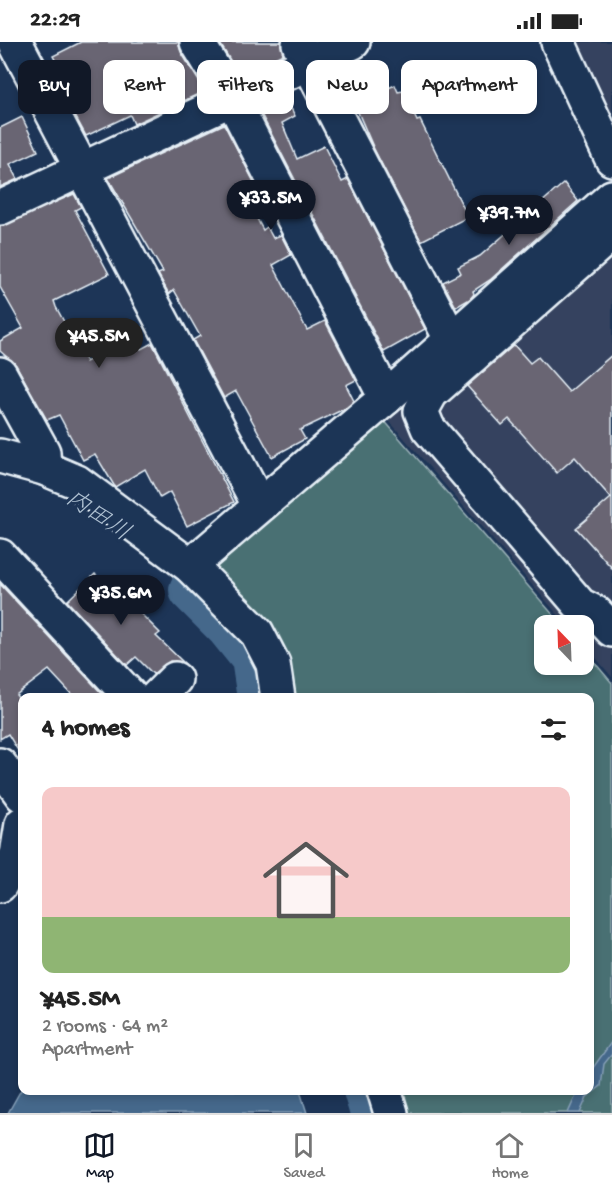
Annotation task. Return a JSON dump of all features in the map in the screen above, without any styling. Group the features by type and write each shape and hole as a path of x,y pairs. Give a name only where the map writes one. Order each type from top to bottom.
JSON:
{"street":[{"path":"15,42 259,505"},
{"path":"197,42 208,60"},
{"path":"353,42 304,52 452,339"},
{"path":"558,42 612,159"},
{"path":"0,208 200,114"},
{"path":"240,114 386,398"},
{"path":"190,566 386,398 612,196"},
{"path":"607,613 580,605 428,428 421,411 431,393 612,233"},
{"path":"0,374 43,452 44,468"},
{"path":"0,456 44,468 77,482 190,566 257,633 273,664 277,693"},
{"path":"3,547 128,693"},
{"path":"0,765 18,790"},
{"path":"0,885 16,855 18,845"},
{"path":"386,1095 391,1113"}],"shaded area":[{"path":"569,42 612,42 612,132"},
{"path":"612,206 612,677 594,656 594,615 558,615 384,415"},
{"path":"612,1041 612,1054 604,1064 601,1086 594,1092 594,1066"},
{"path":"18,1095 301,1095 307,1113 8,1113"},
{"path":"576,1095 590,1095 580,1113 568,1113"}],"green space":[{"path":"382,418 553,615 534,615 534,675 594,675 594,662 612,683 612,1113 406,1113 400,1095 594,1095 594,693 289,693 213,569 212,560"}],"building":[{"path":"81,42 178,42 181,52 197,78 197,95 185,100 185,60 103,60 103,114 156,114 134,124 130,115 86,136 74,114 91,114 91,60 55,60 53,56"},
{"path":"219,42 281,42 283,54 270,60 230,60"},
{"path":"395,85 398,92 401,91 401,114 414,114 417,121 420,120 468,217 421,241 359,114 389,114 389,88"},
{"path":"261,114 294,114 295,116 282,123 297,159 324,146 342,182 348,179 425,329 384,352"},
{"path":"22,117 38,151 10,164 18,179 0,187 0,128"},
{"path":"224,124 255,184 242,190 263,230 267,227 273,238 281,235 291,255 273,265 307,330 325,321 356,380 346,385 354,401 346,408 300,430 305,439 272,457 236,391 224,398 193,340 200,336 174,290 169,294 158,274 163,272 108,178"},
{"path":"564,183 578,201 490,280 473,291 474,294 470,299 456,307 443,282 461,273 458,267 480,256"},
{"path":"74,194 81,207 75,210 109,274 54,301 56,307 86,362 135,337 141,349 152,343 234,502 187,526 170,492 160,498 145,469 115,487 95,454 83,460 59,415 47,420 16,365 0,351 0,341 23,328 0,287 0,226"},
{"path":"514,345 530,363 538,357 569,392 612,355 612,568 576,528 611,498 575,457 557,473 509,419 502,425 467,386"},
{"path":"95,574 124,606 129,602 160,633 156,636 184,663 170,661 153,674 136,657 127,665 67,601"},
{"path":"0,584 101,693 70,693 49,670 16,695 18,698 18,750 8,734 0,739"}],"waterway":[{"name":"内田川","path":"192,590 229,627 254,658 259,693"},
{"name":"内田川","path":"368,1095 373,1113"}]}
